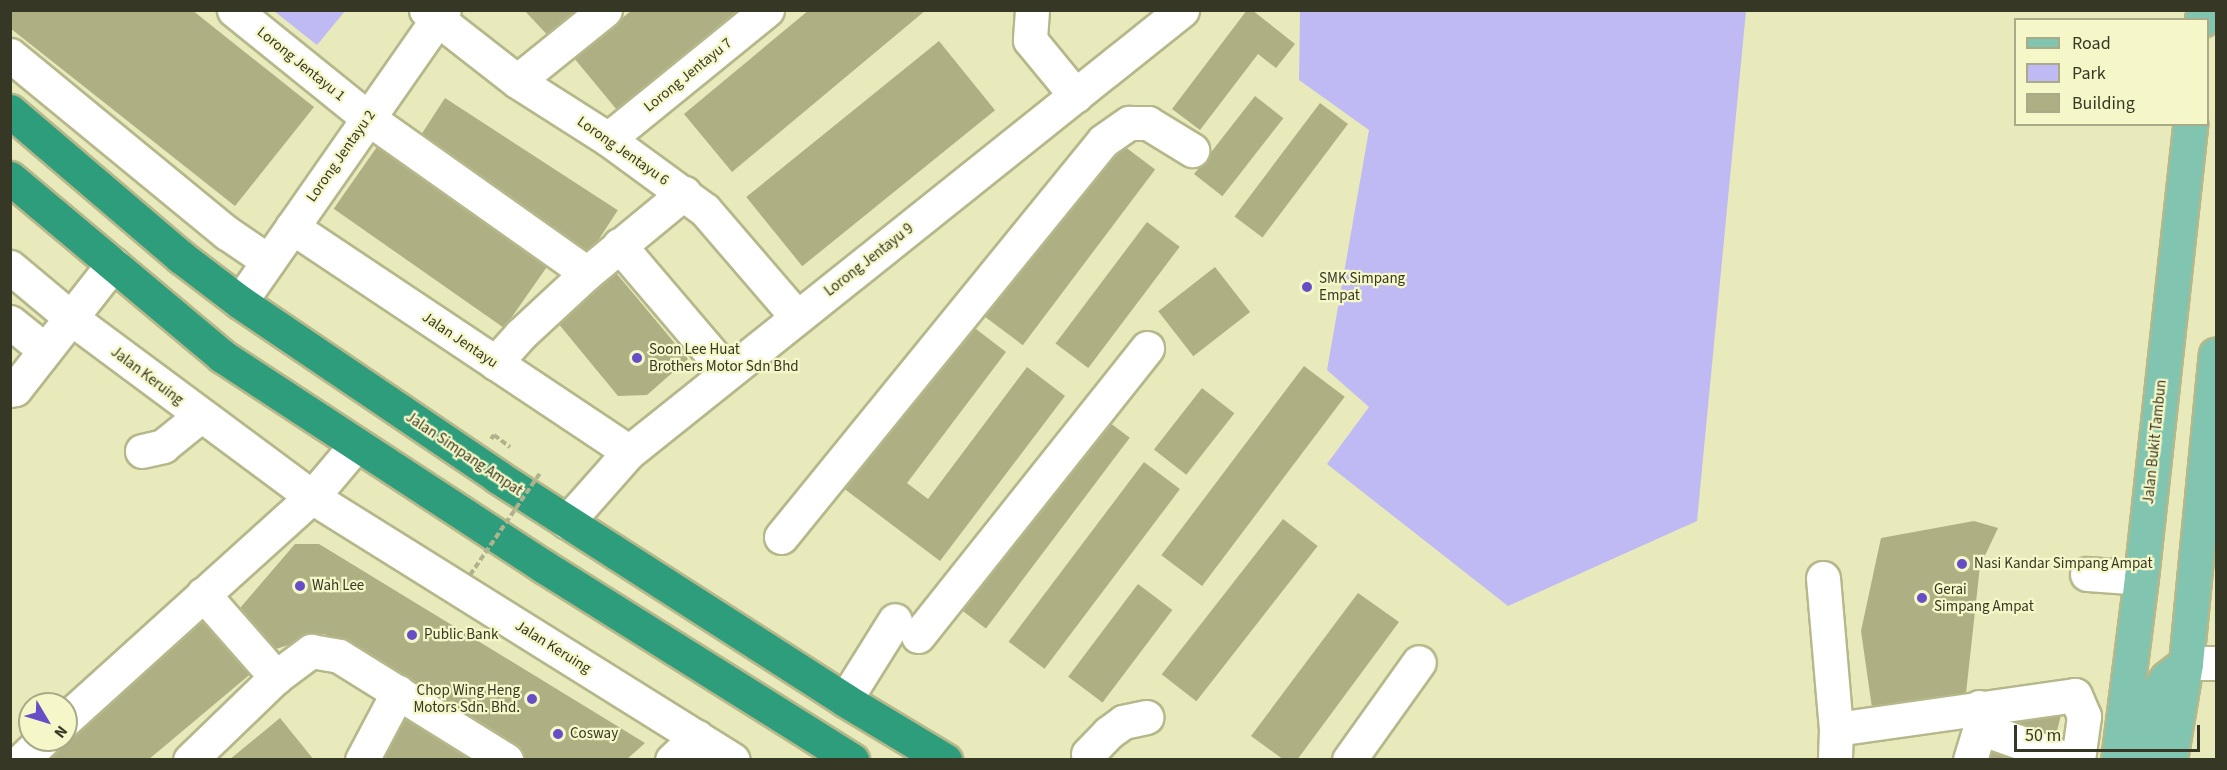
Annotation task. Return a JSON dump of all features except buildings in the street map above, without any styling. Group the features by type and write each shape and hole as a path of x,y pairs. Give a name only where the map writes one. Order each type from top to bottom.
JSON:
{"highway":[{"name":"Jalan Simpang Ampat","path":"10,111 181,257 240,302 567,522 845,700 945,759"},
{"path":"10,178 222,356 543,566 852,759"}],"main road":[{"name":"Jalan Bukit Tambun","path":"2118,759 2141,578 2190,126"},
{"path":"2170,759 2201,663 2217,354"},
{"path":"2141,759 2155,695 2167,678 2201,663"}],"street":[{"name":"Lorong Jentayu 1","path":"234,10 368,118 587,273"},
{"path":"517,81 605,10"},
{"name":"Lorong Jentayu 7","path":"608,139 767,10"},
{"path":"1032,10 1030,40 1076,96"},
{"name":"Lorong Jentayu 9","path":"567,522 629,452 1076,96 1143,23 1182,10"},
{"name":"Lorong Jentayu 2","path":"240,302 368,118 435,14"},
{"name":"Lorong Jentayu 6","path":"435,14 517,81 608,139 705,210 797,316"},
{"path":"10,55 227,233 268,261"},
{"path":"781,537 1103,141 1129,123 1148,123 1192,150"},
{"path":"495,363 520,335 587,273 684,193"},
{"name":"Jalan Jentayu","path":"292,227 629,452"},
{"path":"619,245 727,372"},
{"path":"10,390 15,388 113,264"},
{"name":"Jalan Keruing","path":"10,267 71,318 200,416 312,496 733,759"},
{"path":"10,322 45,350"},
{"path":"845,700 1147,348"},
{"path":"142,451 163,446 200,416"},
{"path":"78,708 312,496 356,445"},
{"path":"2086,574 2141,578"},
{"path":"1822,578 1839,751 2074,695 2084,716 2078,759"},
{"path":"203,594 276,677"},
{"path":"190,759 276,677 311,651 339,656 506,759"},
{"path":"1349,759 1419,662"},
{"path":"362,759 398,692"},
{"path":"2084,716 2123,722"},
{"path":"1088,754 1108,733 1123,722 1146,717"},
{"path":"1970,759 1980,718"},
{"path":"1980,718 2070,759"},
{"path":"672,759 697,737"}],"path":[{"path":"470,575 540,473"}],"green space":[{"path":"274,11 345,11 317,45"},
{"path":"1300,11 1746,11 1697,521 1508,606 1327,464 1369,407 1327,370 1369,130 1299,80"}],"place":[{"name":"SMK Simpang Empat","path":"1307,287"},
{"name":"Soon Lee Huat Brothers Motor Sdn Bhd","path":"637,358"},
{"name":"Nasi Kandar Simpang Ampat","path":"1962,564"},
{"name":"Wah Lee","path":"300,586"},
{"name":"Gerai Simpang Ampat","path":"1922,598"},
{"name":"Public Bank","path":"412,635"},
{"name":"Chop Wing Heng Motors Sdn. Bhd.","path":"532,699"},
{"name":"Cosway","path":"558,734"}]}
